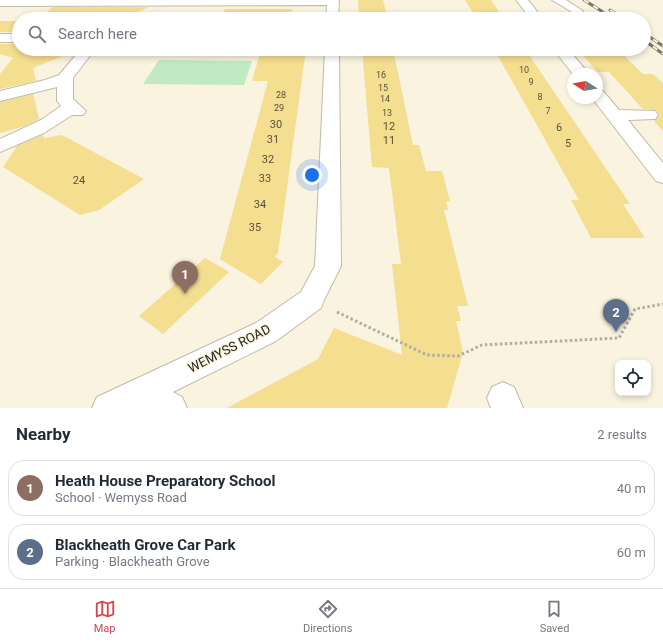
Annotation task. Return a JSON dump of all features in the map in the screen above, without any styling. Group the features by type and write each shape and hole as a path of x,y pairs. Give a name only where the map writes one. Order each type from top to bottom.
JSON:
{"street":[{"path":"522,0 531,12"},
{"path":"558,0 577,11"},
{"path":"0,2 333,1 332,12"},
{"path":"0,38 12,38"},
{"path":"0,96 50,84 64,78 82,56"},
{"name":"WEMYSS ROAD","path":"108,408 266,332 311,300 328,266 332,56"},
{"path":"566,56 575,68"},
{"path":"0,146 52,121 74,108 65,101 64,78"},
{"path":"603,101 663,176"},
{"path":"614,115 649,115"},
{"path":"139,393 171,408"}],"path":[{"path":"311,300 427,355 458,356 482,345 619,338 635,308 663,304"}],"green space":[{"path":"159,60 252,61 244,85 143,84"}],"building":[{"path":"358,0 383,0 386,12 359,12"},
{"path":"465,0 491,0 499,12 473,12"},
{"path":"52,7 147,7 137,12 47,12"},
{"path":"225,9 292,9 292,12 224,12"},
{"path":"0,21 12,21 12,32 0,32"},
{"path":"0,44 12,44 12,56 63,56 33,68 36,81 0,89 0,74 13,58 0,54"},
{"path":"259,56 305,56 278,253 275,257 283,262 261,284 220,259 268,81 252,81"},
{"path":"363,56 394,56 413,145 419,145 426,171 442,171 450,201 446,201 448,210 444,210 468,306 457,306 461,321 456,321 463,352 447,408 227,408 318,359 334,328 402,355 392,264 401,264 389,168 372,167"},
{"path":"498,56 530,56 630,204 623,204 645,238 591,238 571,200 579,200"},
{"path":"583,56 624,56 643,74 653,74 663,83 663,131 654,121 660,115 656,110 643,109 609,72 603,72 603,68 594,68"},
{"path":"33,94 39,119 25,126 0,133 0,102"},
{"path":"43,135 44,138 62,135 144,179 99,210 80,215 3,167 17,146"},
{"path":"205,258 229,272 163,334 139,316"}],"railway":[{"path":"584,0 603,12"},
{"path":"651,38 663,46"},
{"path":"651,45 663,54"}],"place":[{"name":"Heath House Preparatory School","path":"185,294"},
{"name":"Blackheath Grove Car Park","path":"616,332"}]}
